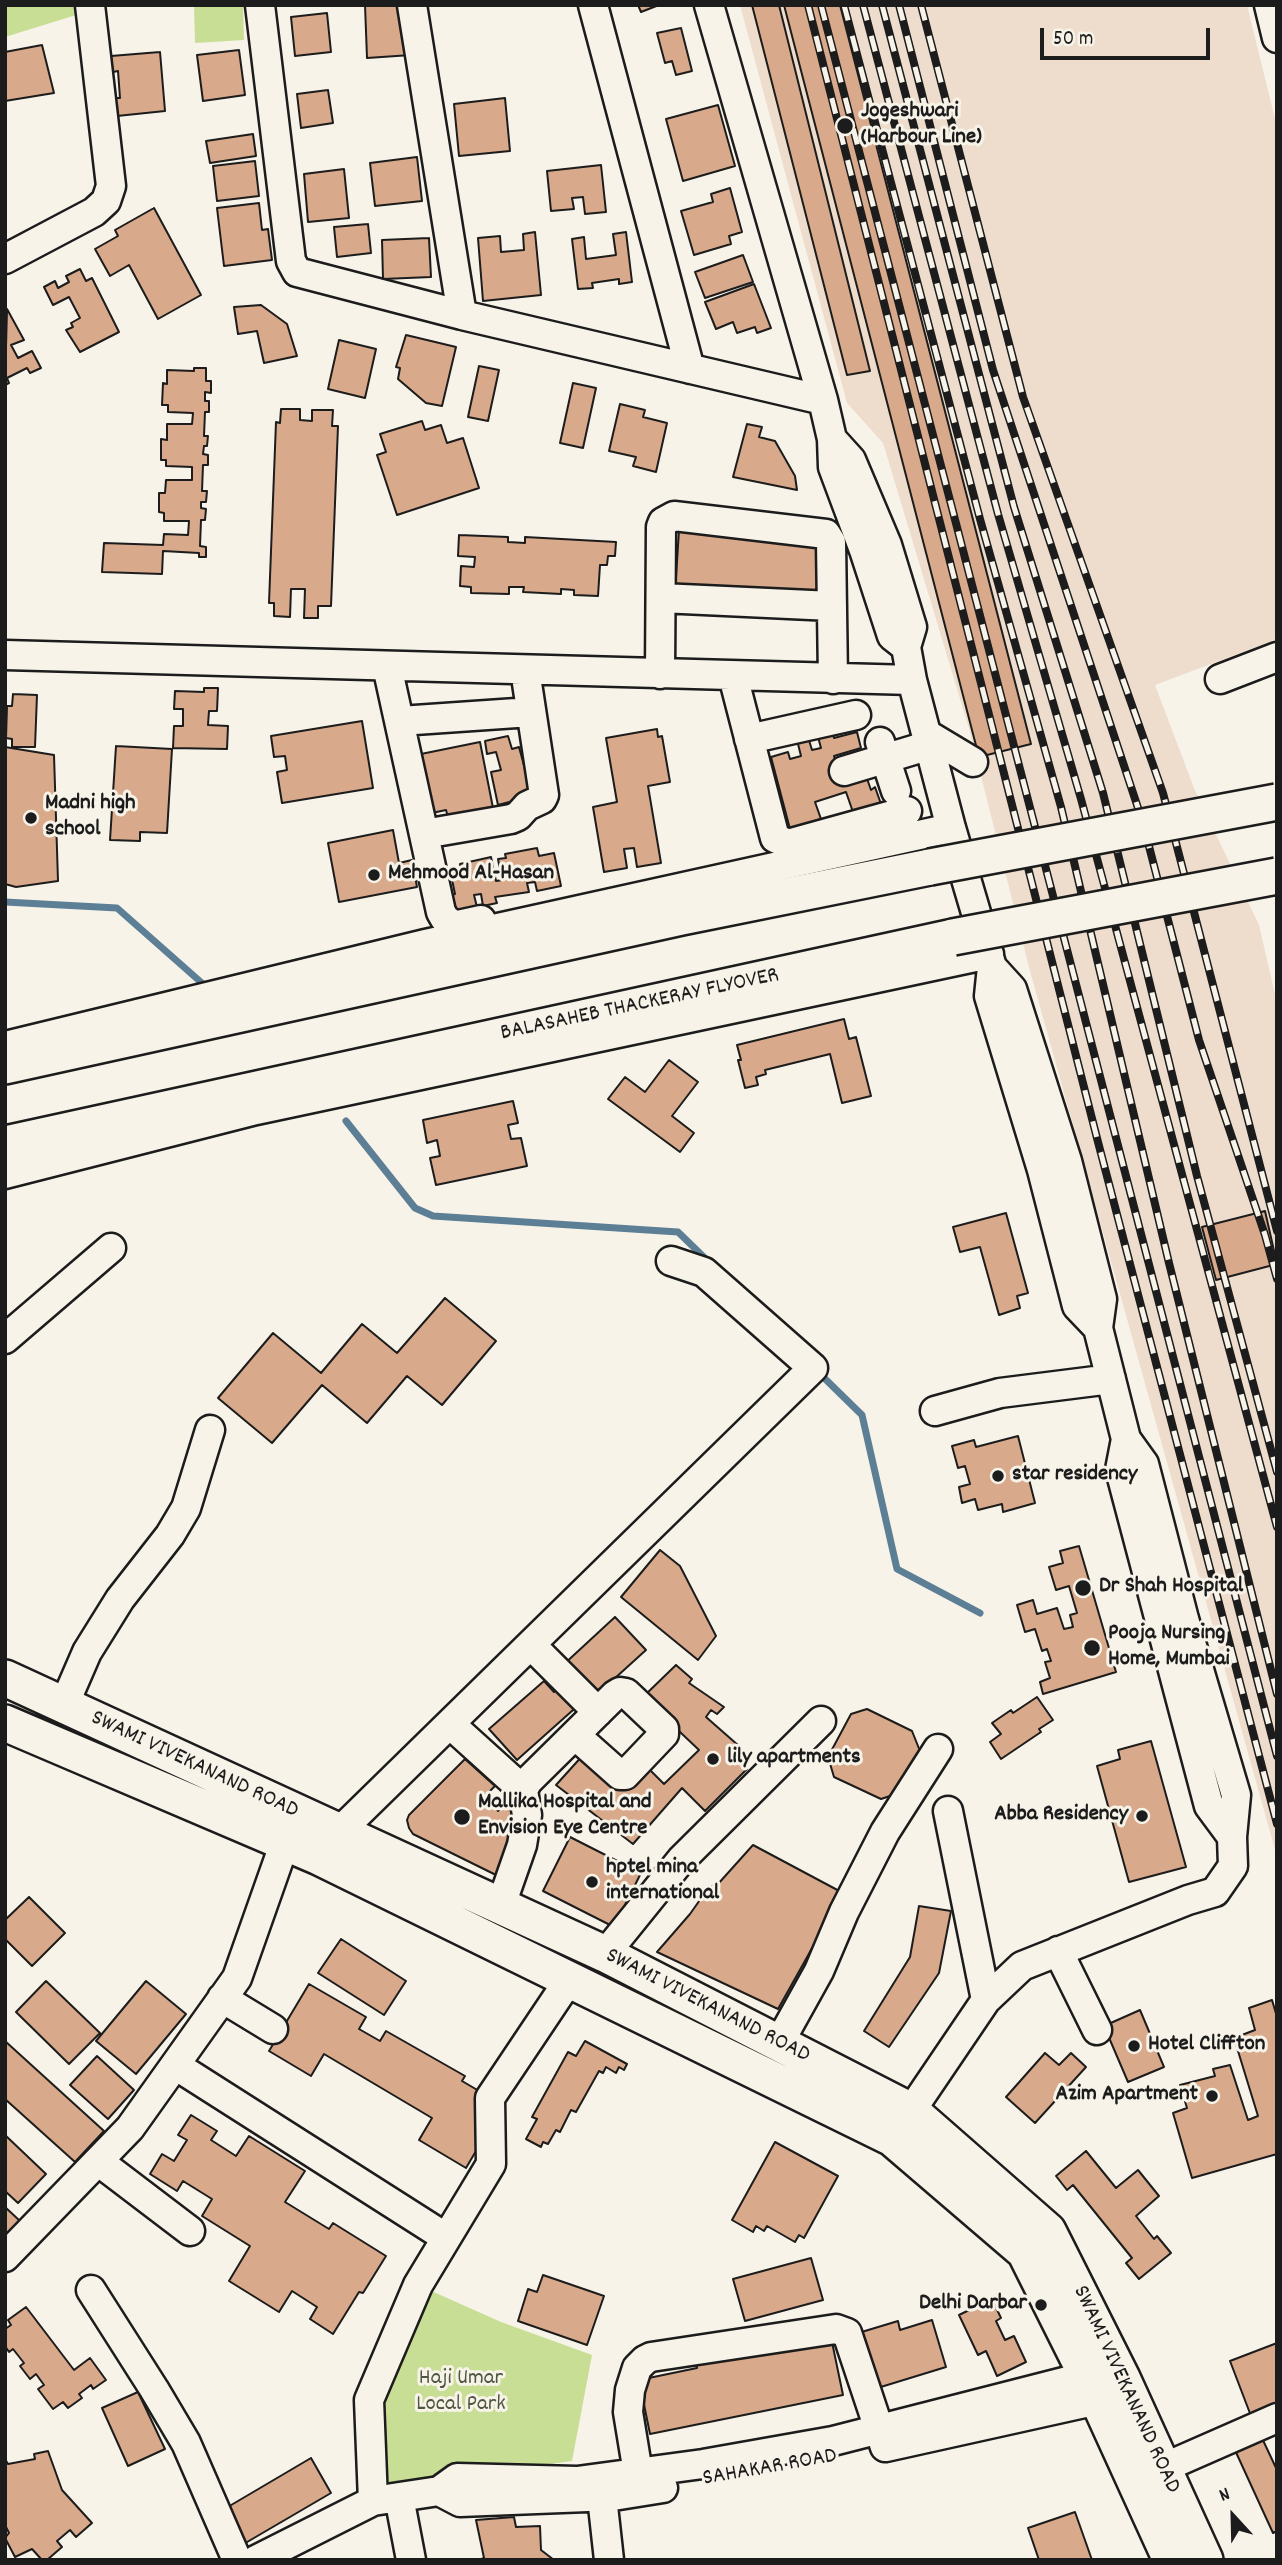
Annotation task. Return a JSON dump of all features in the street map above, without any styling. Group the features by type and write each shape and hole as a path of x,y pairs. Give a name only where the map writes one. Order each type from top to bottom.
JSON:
{"main road":[{"path":"5,1066 682,917 1263,798"},
{"name":"BALASAHEB THACKERAY FLYOVER","path":"5,1144 953,937 1277,876"},
{"name":"SWAMI VIVEKANAND ROAD","path":"5,1678 64,1705 290,1827 329,1845 569,1980 902,2124 1025,2252 1093,2388 1171,2560"},
{"name":"SWAMI VIVEKANAND ROAD","path":"5,1723 290,1827"},
{"name":"SWAMI VIVEKANAND ROAD","path":"329,1845 501,1905 779,2043 902,2124 1048,2231 1122,2378 1205,2560"}],"street":[{"path":"5,259 93,212 106,201 111,186 90,5"},
{"path":"260,5 290,261 297,272 462,315 822,400"},
{"path":"412,5 462,315"},
{"path":"593,5 690,369"},
{"path":"709,5 822,400 832,439 833,467 892,636 906,647 912,680 951,828 991,961 989,996 1044,1132"},
{"path":"1269,5 1277,38"},
{"path":"660,674 661,527 663,522 674,516 826,534 831,542 833,679"},
{"path":"661,598 831,606"},
{"path":"5,655 912,680"},
{"path":"1220,679 1277,657"},
{"path":"387,666 441,912 445,919 452,925 458,925 565,900"},
{"path":"424,834 511,819 527,806 542,799 544,795 525,670"},
{"path":"733,676 772,833 781,842 788,844 901,801 883,751"},
{"path":"400,721 531,712"},
{"path":"749,739 856,715"},
{"path":"844,771 883,751 929,740 973,762"},
{"path":"1263,798 1277,788"},
{"path":"5,1046 425,944 951,828"},
{"path":"902,2124 986,2000 1022,1966 1188,1900 1215,1892 1234,1866 1236,1795 1188,1678 1149,1533 1120,1469 1126,1439 1111,1378 1098,1328 1077,1306 1075,1245 1044,1132 1012,989 991,961"},
{"path":"5,1174 257,1110 991,961"},
{"path":"5,1339 111,1248"},
{"path":"329,1845 813,1368 704,1272 671,1261"},
{"path":"935,1411 1000,1393 1111,1378"},
{"path":"64,1705 87,1652 120,1599 170,1535 186,1508 211,1430"},
{"path":"531,1645 598,1712"},
{"path":"501,1905 524,1835 527,1815 523,1790 528,1781 615,1695 620,1692 626,1693 661,1724 664,1734 625,1775 620,1775 575,1735"},
{"path":"604,1954 681,1860 821,1721"},
{"path":"450,1724 523,1790"},
{"path":"779,2043 819,1971 844,1912 885,1832 938,1749"},
{"path":"948,1811 986,2000"},
{"path":"5,2257 130,2128 237,1978 290,1827"},
{"path":"1058,1951 1097,2030"},
{"path":"411,2560 386,2499 369,2400 418,2286 491,2164 490,2098 569,1980"},
{"path":"222,1998 273,2029"},
{"path":"175,2064 445,2237"},
{"path":"98,2161 190,2231"},
{"path":"91,2290 186,2444 237,2560"},
{"path":"638,2473 628,2412 630,2390 637,2368 651,2357 836,2329 847,2333 850,2340 882,2438"},
{"name":"SAHAKAR ROAD","path":"256,2560 386,2499 439,2491 457,2479 577,2481 638,2473 705,2472 824,2460 882,2438 1093,2388"},
{"path":"1163,2468 1277,2418"},
{"name":"SAHAKAR ROAD","path":"439,2491 460,2502 602,2497 705,2472"},
{"path":"602,2497 609,2560"}],"shaded area":[{"path":"740,5 1247,5 1277,127 1277,639 1155,685 1194,788 1259,925 1277,1003 1277,1857 1030,971 970,732 883,443 847,403"}],"green space":[{"path":"5,5 74,5 76,15 5,37"},
{"path":"194,5 243,5 244,40 195,43"},
{"name":"Haji Umar Local Park","path":"418,2285 501,2322 592,2355 572,2461 390,2486 369,2400"}],"building":[{"path":"365,5 409,5 411,55 367,58"},
{"path":"638,5 659,5 641,12"},
{"path":"752,5 779,5 870,371 847,375"},
{"path":"784,5 840,5 1031,744 979,757"},
{"path":"327,13 331,52 295,56 291,17"},
{"path":"681,28 692,71 676,75 672,61 665,63 657,33"},
{"path":"42,45 54,93 5,101 5,52"},
{"path":"239,50 245,95 203,101 197,55"},
{"path":"160,52 165,111 117,116 115,98 120,98 118,71 113,72 111,56"},
{"path":"328,90 333,123 301,128 297,94"},
{"path":"505,98 510,151 459,156 454,104"},
{"path":"718,105 735,166 683,181 666,119"},
{"path":"253,134 256,156 210,163 206,141"},
{"path":"417,157 422,201 375,206 370,163"},
{"path":"255,161 259,196 217,201 213,166"},
{"path":"601,165 606,212 585,214 583,197 572,198 574,209 551,211 547,171"},
{"path":"344,169 349,218 308,222 304,174"},
{"path":"730,188 742,232 729,236 731,244 694,255 681,211 713,202 711,194"},
{"path":"259,203 262,230 268,229 272,260 224,266 217,208"},
{"path":"154,208 201,295 158,319 129,265 110,276 95,249 118,236 115,230"},
{"path":"368,224 371,253 337,257 334,227"},
{"path":"535,232 541,295 483,301 478,238 500,236 501,252 524,250 523,234"},
{"path":"626,232 632,282 619,284 619,279 592,283 593,288 578,289 572,239 584,237 586,259 616,255 613,234"},
{"path":"429,238 431,277 383,279 382,240"},
{"path":"743,255 753,282 705,298 695,272"},
{"path":"80,269 86,281 92,278 119,332 80,352 66,330 73,327 71,323 80,318 69,297 53,305 44,287 55,281 58,288 69,282 66,276"},
{"path":"754,284 771,328 757,333 755,327 737,333 733,322 716,329 705,302"},
{"path":"261,305 287,324 297,356 264,363 257,331 238,334 234,307"},
{"path":"7,309 24,340 11,345 18,358 32,351 41,368 30,373 27,368 7,378 9,383 5,385"},
{"path":"406,335 456,347 442,406 426,403 398,379 400,368 396,367"},
{"path":"339,340 376,349 365,398 328,389"},
{"path":"479,366 499,370 488,421 468,417"},
{"path":"194,368 206,368 206,381 211,381 211,393 205,392 205,401 209,401 209,412 205,412 204,436 208,436 203,454 208,455 208,465 203,465 202,491 207,491 206,502 201,502 201,508 206,509 205,520 201,520 200,546 206,547 206,557 199,557 199,553 163,551 162,574 102,572 104,543 163,545 164,534 188,535 189,521 164,521 164,513 159,512 159,493 165,493 166,480 192,480 192,467 166,466 166,460 161,460 161,439 167,440 167,424 192,424 193,413 168,412 168,405 162,405 163,383 167,384 167,370 194,371"},
{"path":"573,383 596,388 583,448 560,443"},
{"path":"620,404 645,410 643,417 667,423 656,472 633,466 636,457 609,451"},
{"path":"281,409 300,409 300,420 312,421 312,410 333,410 332,426 338,426 331,606 318,606 318,618 304,618 305,589 291,589 290,617 274,616 274,603 269,603 276,422 280,423"},
{"path":"422,421 425,430 441,425 447,443 463,438 479,488 397,515 377,455 386,452 380,434"},
{"path":"747,424 762,427 759,437 775,441 795,476 797,490 733,477"},
{"path":"679,530 820,538 816,601 675,593"},
{"path":"459,535 508,537 508,542 525,543 525,537 616,542 615,556 608,556 607,565 600,565 598,596 574,595 574,590 561,589 561,594 523,592 524,587 509,587 509,594 471,593 471,587 460,586 461,566 474,567 475,557 458,556"},
{"path":"204,688 218,688 217,711 209,711 208,725 228,726 227,749 173,748 174,726 183,726 183,709 174,709 175,691 204,692"},
{"path":"13,694 37,695 35,747 12,747 12,739 6,738 7,706 12,706"},
{"path":"362,721 373,788 282,803 277,772 287,770 285,756 274,757 271,736"},
{"path":"657,729 658,737 662,736 670,782 648,786 661,863 637,867 634,848 624,849 627,868 604,872 593,807 617,802 606,738"},
{"path":"832,729 834,738 857,732 861,748 834,756 841,781 865,773 871,790 875,787 881,804 854,815 846,792 815,802 821,819 790,829 771,757 788,752 790,759 801,756 797,740 808,737 812,750 821,748 817,733"},
{"path":"508,736 512,749 519,747 525,769 529,766 536,795 498,805 491,772 501,770 496,752 487,754 485,741"},
{"path":"480,742 493,808 448,817 446,810 432,813 421,754"},
{"path":"116,746 172,749 167,833 140,832 140,841 110,840"},
{"name":"Madni high school","path":"5,747 54,755 58,881 16,887 5,884"},
{"name":"Mehmood Al-Hasan","path":"393,830 399,863 412,860 417,887 339,902 328,843"},
{"path":"537,848 539,856 554,853 561,886 537,891 535,882 527,883 529,892 495,897 497,903 483,906 481,894 474,895 477,907 454,911 451,895 455,894 450,870 461,869 460,864 491,857 496,881 502,880 498,859 506,858 505,854"},
{"path":"844,1019 849,1039 856,1037 871,1096 842,1103 830,1054 765,1070 766,1074 756,1077 758,1085 745,1088 737,1045"},
{"path":"669,1060 698,1082 672,1116 694,1133 680,1152 608,1099 625,1077 645,1092"},
{"path":"513,1101 518,1123 508,1125 511,1139 521,1138 527,1166 436,1185 430,1158 440,1156 437,1140 427,1143 423,1120"},
{"path":"1265,1211 1277,1264 1216,1280 1202,1227"},
{"path":"1006,1213 1028,1293 1017,1296 1020,1308 999,1315 980,1247 960,1252 953,1227"},
{"path":"445,1298 496,1341 442,1405 407,1376 367,1423 322,1385 272,1443 218,1398 273,1333 321,1373 362,1324 397,1353"},
{"name":"star residency","path":"1018,1436 1035,1503 1003,1512 1002,1504 978,1510 975,1499 962,1503 959,1487 970,1484 965,1466 958,1468 952,1446 974,1440 976,1447"},
{"path":"1079,1546 1116,1672 1043,1694 1040,1682 1050,1678 1045,1662 1051,1661 1047,1649 1042,1651 1035,1629 1025,1632 1017,1605 1033,1600 1037,1614 1057,1608 1064,1629 1073,1627 1070,1615 1077,1613 1069,1586 1056,1590 1049,1567 1063,1563 1060,1551"},
{"path":"660,1550 680,1566 716,1636 698,1660 621,1597"},
{"path":"615,1617 646,1650 592,1699 562,1666"},
{"name":"lily apartments","path":"676,1665 692,1679 689,1683 724,1707 717,1714 711,1710 706,1717 739,1746 731,1754 747,1769 705,1811 682,1788 633,1844 556,1785 584,1754 643,1763 664,1784 699,1750 643,1697"},
{"path":"544,1681 554,1692 564,1682 582,1702 517,1760 489,1729"},
{"path":"1037,1697 1053,1720 1039,1729 1041,1732 1001,1759 990,1742 1001,1734 992,1723"},
{"path":"867,1709 912,1731 920,1751 896,1794 881,1799 834,1777 828,1757 851,1714"},
{"name":"Abba Residency","path":"1151,1741 1186,1867 1129,1882 1097,1766 1120,1759 1118,1750"},
{"path":"465,1759 495,1786 483,1798 498,1811 508,1798 523,1810 510,1824 519,1835 498,1876 413,1834 409,1828 409,1815"},
{"name":"hptel mina international","path":"570,1837 641,1873 614,1927 543,1891"},
{"path":"753,1845 843,1893 778,2009 657,1952 709,1887 718,1884"},
{"path":"29,1897 65,1933 32,1966 5,1939 5,1920"},
{"path":"919,1906 951,1911 939,1973 889,2047 864,2031 910,1957"},
{"path":"341,1939 406,1981 384,2015 318,1973"},
{"path":"46,1981 100,2033 69,2064 16,2012"},
{"path":"146,1981 186,2014 136,2074 96,2041"},
{"path":"309,1984 366,2017 359,2029 380,2041 386,2031 465,2076 462,2081 503,2105 466,2168 419,2140 432,2118 324,2054 311,2076 269,2051"},
{"name":"Azim Apartment","path":"1272,2000 1277,2017 1277,2154 1192,2178 1173,2113 1187,2108 1180,2085 1215,2076 1213,2069 1230,2065 1248,2120 1258,2116 1234,2038 1255,2030 1249,2008"},
{"name":"Hotel Cliffton","path":"1140,2010 1164,2067 1128,2082 1104,2026"},
{"path":"5,2041 104,2131 75,2162 5,2099"},
{"path":"585,2041 627,2064 624,2070 619,2067 616,2073 606,2067 603,2073 599,2071 576,2112 571,2110 560,2132 556,2130 548,2144 543,2142 541,2147 526,2139 537,2119 532,2117 568,2052 576,2056"},
{"path":"1045,2053 1059,2065 1071,2053 1086,2067 1035,2123 1006,2097"},
{"path":"97,2056 134,2090 108,2119 70,2085"},
{"path":"191,2115 217,2131 211,2140 236,2156 249,2136 305,2171 285,2202 329,2229 333,2223 386,2256 333,2334 310,2319 317,2307 292,2291 279,2312 229,2281 250,2246 202,2216 212,2199 183,2181 177,2191 150,2174 162,2154 174,2161 187,2140 178,2135"},
{"path":"5,2135 46,2174 18,2203 5,2191"},
{"path":"775,2142 838,2176 804,2238 799,2235 795,2242 767,2226 764,2231 756,2226 753,2232 732,2220"},
{"path":"1086,2151 1116,2188 1138,2170 1159,2196 1136,2216 1154,2239 1157,2236 1171,2253 1139,2279 1126,2263 1132,2258 1073,2185 1067,2190 1056,2176"},
{"path":"5,2207 20,2221 5,2237"},
{"path":"811,2258 823,2300 745,2321 733,2279"},
{"path":"543,2275 604,2296 587,2345 518,2321 528,2289 537,2292"},
{"path":"992,2299 1001,2318 996,2321 1005,2340 1014,2336 1026,2362 997,2376 986,2351 978,2355 959,2315"},
{"path":"26,2307 74,2370 90,2358 106,2380 93,2389 91,2385 79,2394 82,2398 68,2408 63,2402 53,2409 38,2389 44,2385 36,2374 30,2379 20,2366 24,2363 13,2349 9,2352 5,2346 5,2329 11,2325 8,2320"},
{"path":"932,2320 946,2367 871,2390 855,2334 898,2321 900,2330"},
{"path":"832,2342 843,2395 650,2434 639,2380 697,2368 696,2364"},
{"path":"1277,2343 1277,2407 1251,2416 1230,2361"},
{"path":"138,2392 165,2449 128,2466 102,2408"},
{"path":"1261,2436 1277,2470 1277,2531 1273,2533 1234,2448"},
{"path":"48,2451 62,2490 92,2523 76,2537 70,2530 57,2541 62,2547 47,2560 42,2560 32,2549 15,2557 5,2538 9,2533 5,2525 5,2459 8,2464 35,2459 34,2454"},
{"path":"311,2458 331,2493 242,2545 221,2511"},
{"path":"1075,2512 1092,2560 1039,2560 1028,2528"},
{"path":"514,2517 516,2527 540,2526 541,2550 554,2560 479,2560 484,2558 476,2520"}],"waterway":[{"path":"5,902 117,908 203,984"},
{"path":"346,1121 415,1208 433,1216 678,1232 710,1263"},
{"path":"817,1371 862,1415 897,1569 980,1613"}],"railway":[{"path":"808,5 1098,1142 1277,1824"},
{"path":"821,5 1277,1756"},
{"path":"844,5 980,519 1061,807 1169,1263 1277,1694"},
{"path":"863,5 998,514 1081,799 1277,1527"},
{"path":"882,5 1014,507 1103,793 1197,1176 1277,1472"},
{"path":"899,5 993,370 1143,823 1199,1040 1265,1235 1277,1279"},
{"path":"921,5 1023,397 1163,793 1277,1231"}],"place":[{"name":"Jogeshwari (Harbour Line)","path":"845,126"},
{"name":"Madni high school","path":"31,818"},
{"name":"Mehmood Al-Hasan","path":"374,875"},
{"name":"star residency","path":"998,1476"},
{"name":"Dr Shah Hospital","path":"1083,1588"},
{"name":"Pooja Nursing Home, Mumbai","path":"1092,1648"},
{"name":"lily apartments","path":"713,1759"},
{"name":"Abba Residency","path":"1142,1816"},
{"name":"Mallika Hospital and Envision Eye Centre","path":"462,1817"},
{"name":"hptel mina international","path":"592,1882"},
{"name":"Hotel Cliffton","path":"1134,2046"},
{"name":"Azim Apartment","path":"1212,2096"},
{"name":"Delhi Darbar","path":"1041,2305"}]}
